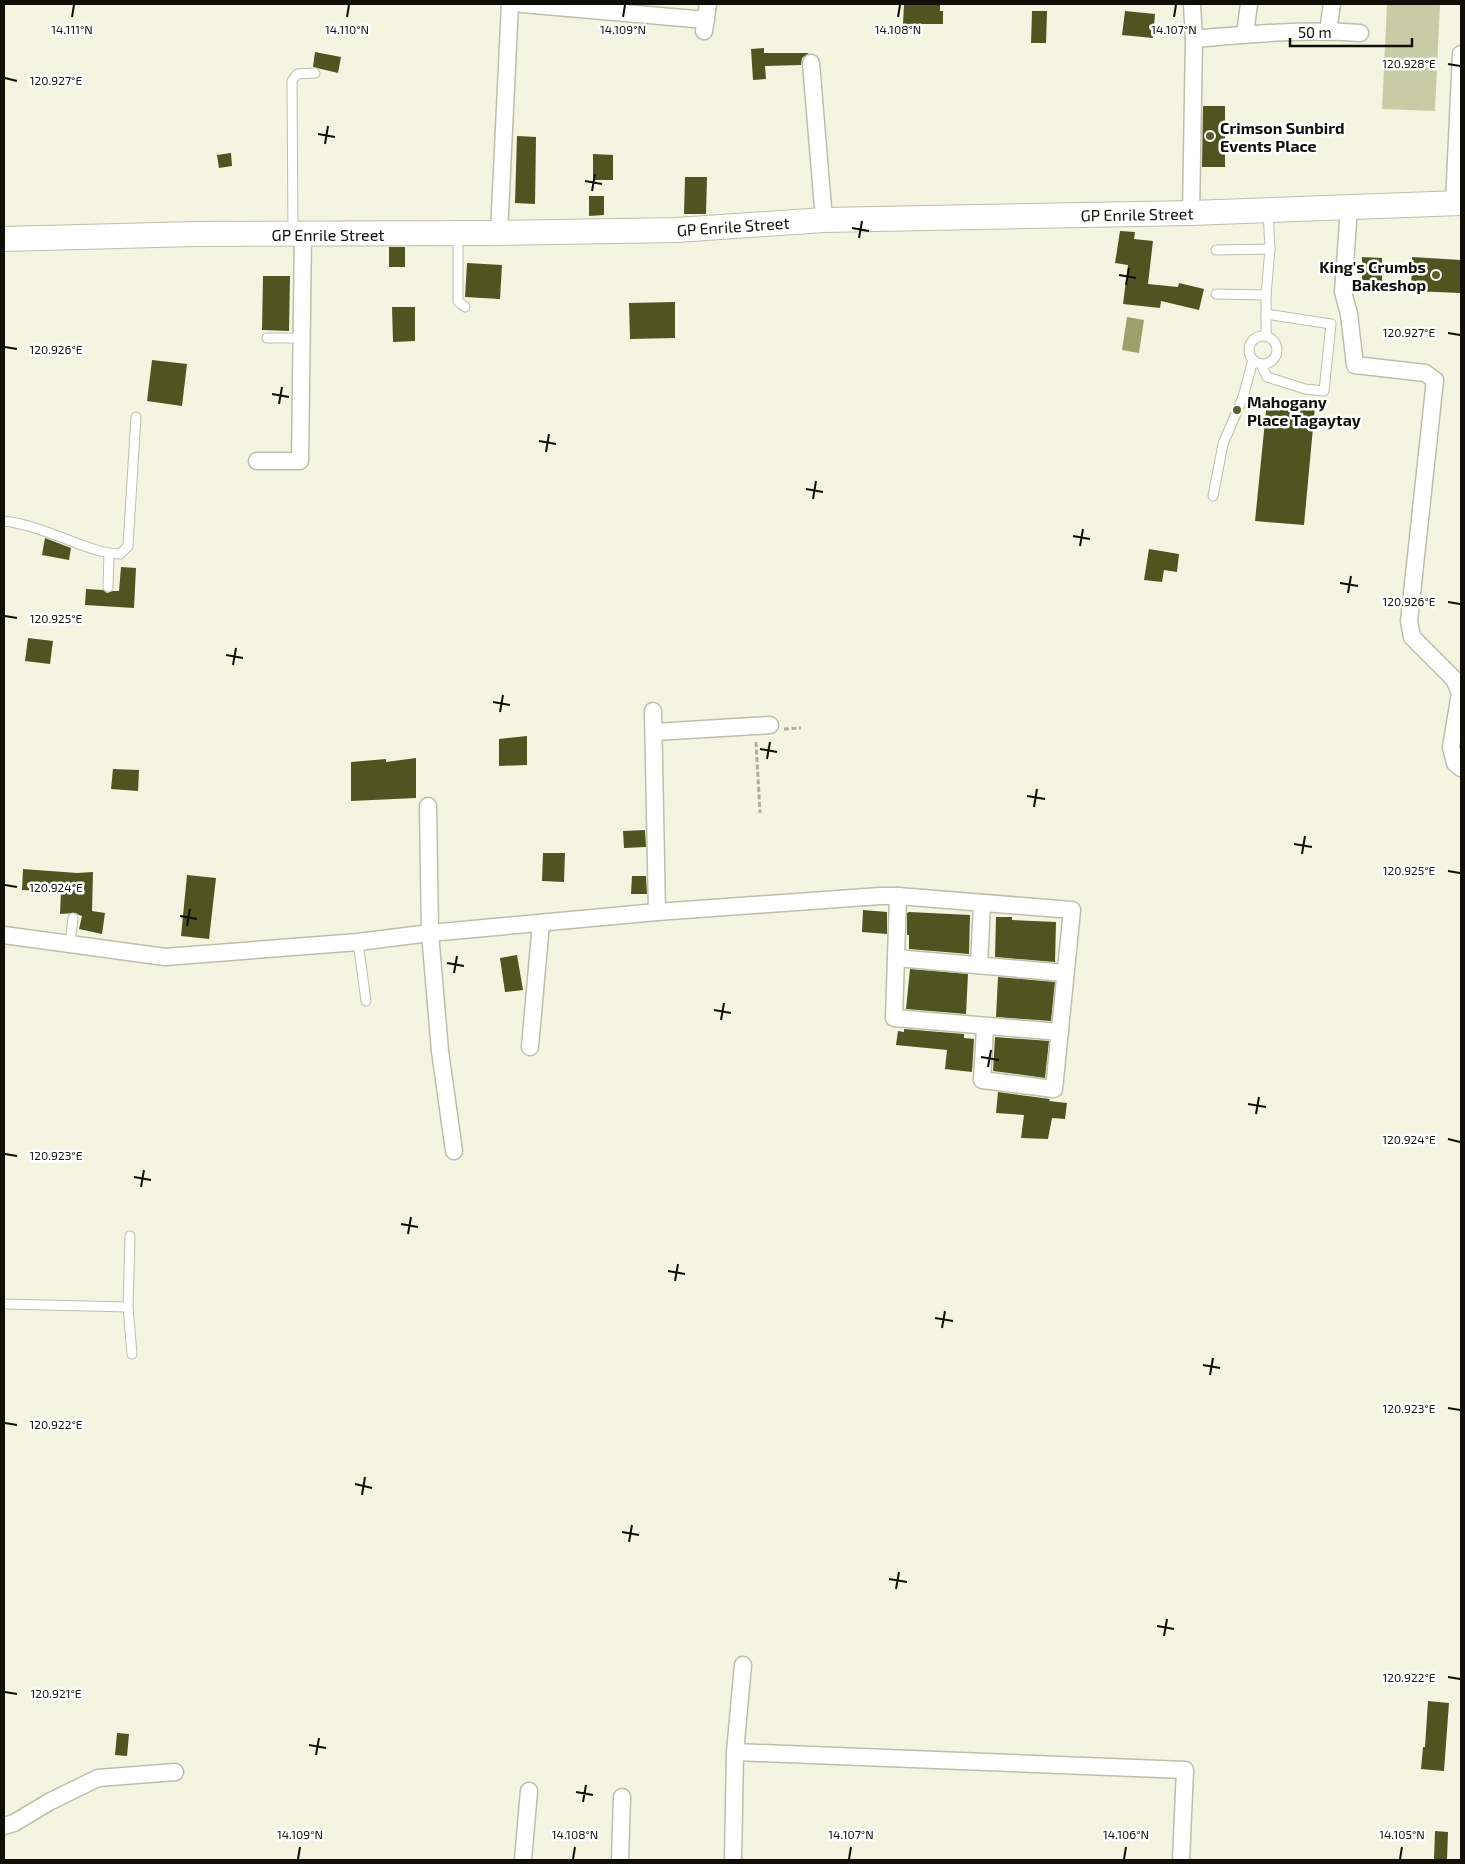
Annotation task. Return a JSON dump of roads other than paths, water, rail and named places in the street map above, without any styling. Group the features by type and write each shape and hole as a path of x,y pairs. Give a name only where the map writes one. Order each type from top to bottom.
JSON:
{"street":[{"path":"499,233 510,4"},
{"path":"522,4 706,18"},
{"path":"1190,213 1194,39 1192,4"},
{"path":"1245,34 1249,4"},
{"path":"1328,31 1332,4"},
{"path":"1194,39 1245,34 1328,31 1360,33"},
{"path":"1457,203 1461,54"},
{"path":"811,63 824,220"},
{"name":"GP Enrile Street","path":"4,239 196,234 499,233 677,230 824,220 1190,213 1457,203"},
{"path":"1349,208 1343,292 1356,365 1425,373 1435,380 1409,621 1412,637 1454,679 1460,693 1451,747 1455,763 1461,768"},
{"path":"258,462 300,461 301,338 298,234"},
{"path":"654,711 657,912"},
{"path":"654,732 763,726"},
{"path":"428,806 430,933 440,1051 454,1151"},
{"path":"4,935 165,957 358,942 430,933 657,912 871,896 898,896 1072,910 1054,1089 982,1080 985,1027"},
{"path":"898,896 894,1018 1060,1032"},
{"path":"979,965 982,903"},
{"path":"530,1047 541,923"},
{"path":"896,958 1065,973"},
{"path":"733,1860 735,1752 743,1664"},
{"path":"735,1752 1185,1770 1181,1860"},
{"path":"4,1826 14,1823 49,1802 98,1778 175,1772"},
{"path":"523,1860 528,1791"},
{"path":"620,1860 622,1797"}],"lane":[{"path":"298,234 292,81 297,74 315,74"},
{"path":"1266,335 1266,296 1270,249 1268,209"},
{"path":"458,233 458,301 465,307"},
{"path":"1216,250 1270,249"},
{"path":"1216,294 1266,296"},
{"path":"1257,362 1270,362 1276,356 1277,347 1274,339 1266,335 1257,337 1251,343 1250,352 1267,377 1305,389 1324,391 1331,324 1266,314"},
{"path":"267,338 301,338"},
{"path":"1213,496 1223,444 1257,362"},
{"path":"4,521 47,532 109,554 120,554 128,546 136,417"},
{"path":"108,587 109,554"},
{"path":"70,943 73,918"},
{"path":"358,942 366,1001"},
{"path":"130,1236 128,1307 132,1354"},
{"path":"4,1304 128,1307"}],"place":[{"name":"Crimson Sunbird Events Place","path":"1210,136"},
{"name":"King's Crumbs Bakeshop","path":"1436,275"},
{"name":"Mahogany Place Tagaytay","path":"1237,410"}]}
